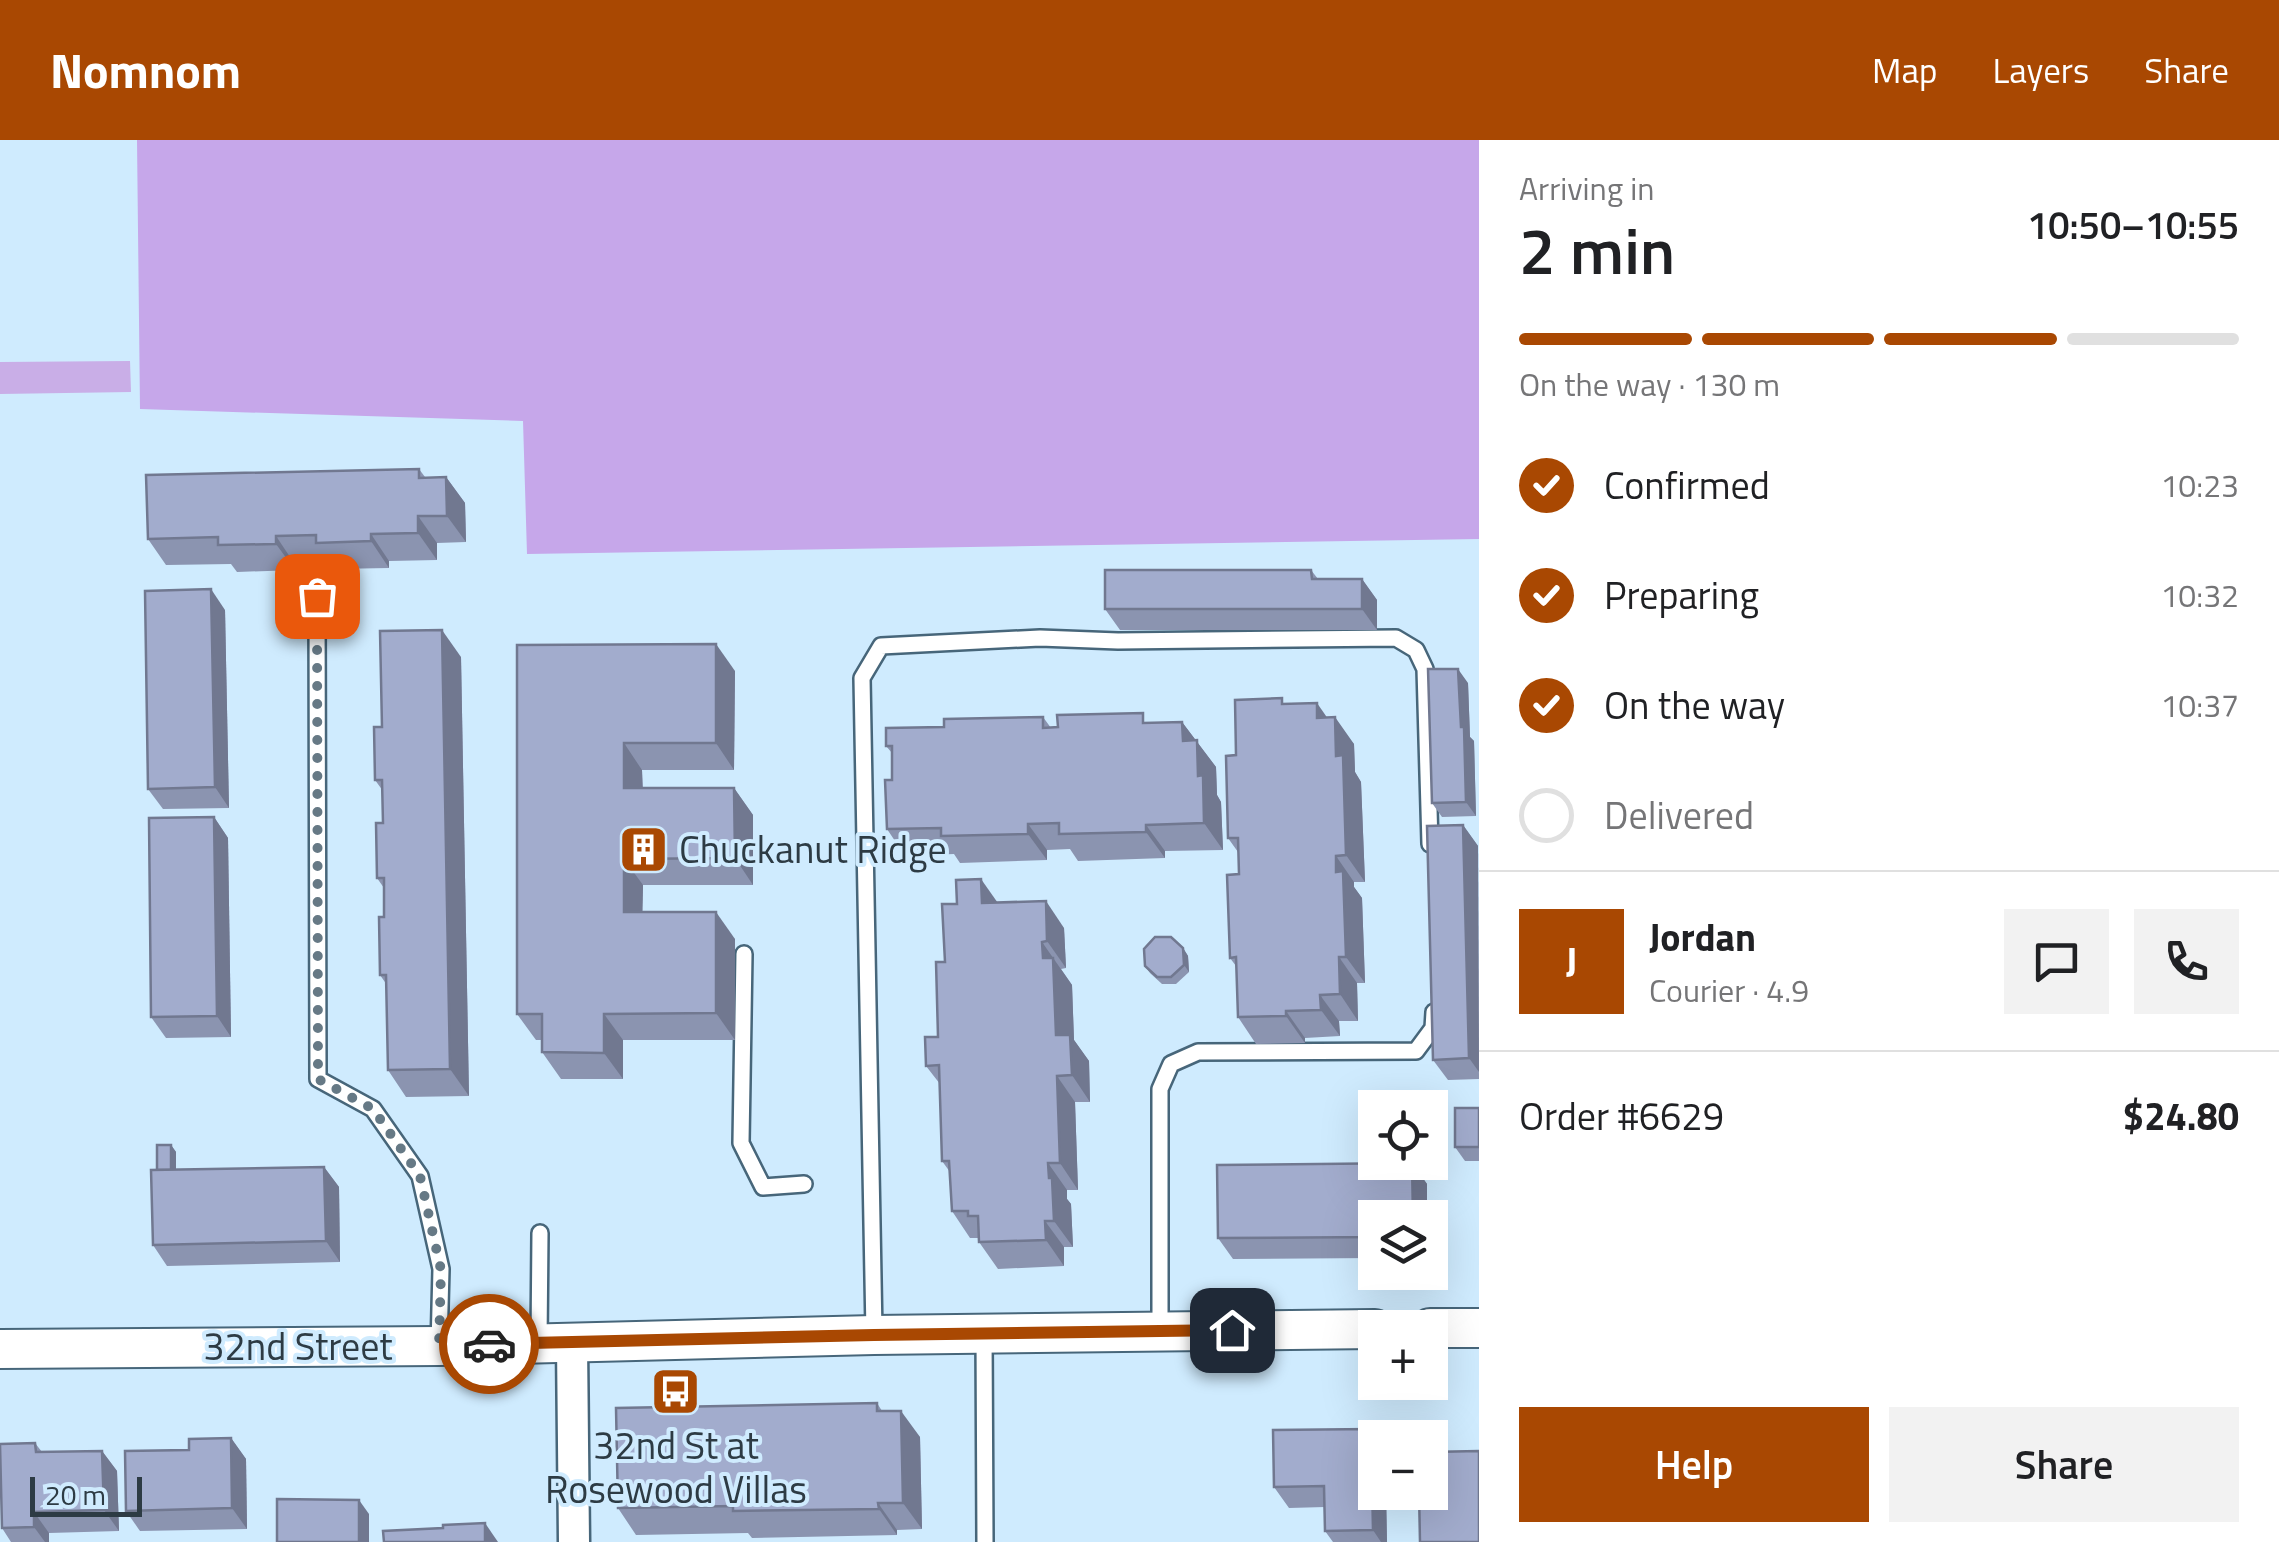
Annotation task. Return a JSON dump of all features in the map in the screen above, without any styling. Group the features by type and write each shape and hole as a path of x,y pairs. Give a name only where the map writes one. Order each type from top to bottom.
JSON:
{"street":[{"path":"1448,1328 1479,1328"},
{"name":"32nd Street","path":"0,1349 439,1346 1358,1329"},
{"path":"556,1343 574,1542"}],"lane":[{"path":"317,596 318,1079 373,1109 420,1176 441,1270 439,1346"},
{"path":"874,1335 862,678 881,646 1040,638 1396,638 1416,650 1426,669 1430,867"},
{"path":"744,954 742,1145 763,1187 804,1184"},
{"path":"1160,1330 1160,1088 1171,1064 1198,1052 1416,1051 1433,1028 1434,1005"},
{"path":"540,1232 556,1343"},
{"path":"984,1333 984,1542"}],"shaded area":[{"path":"137,140 1479,140 1479,539 527,554 523,421 140,409"},
{"path":"130,361 131,392 0,394 0,362"}],"building":[{"path":"419,469 419,478 446,477 447,516 418,516 418,533 371,534 371,541 316,543 316,535 276,536 276,544 218,545 218,537 148,539 146,475"},
{"path":"1105,570 1311,570 1312,579 1362,579 1362,609 1105,609"},
{"path":"211,589 215,787 148,789 145,591"},
{"path":"442,630 450,1069 388,1070 386,975 380,975 379,917 384,917 384,878 377,878 376,823 383,823 382,780 375,780 374,727 382,727 380,631"},
{"name":"Chuckanut Ridge","path":"716,644 716,743 624,743 624,788 734,788 735,858 624,859 624,912 716,912 716,1013 604,1014 604,1053 542,1052 542,1014 517,1014 517,645"},
{"path":"1428,669 1458,669 1466,802 1432,803"},
{"path":"1282,698 1282,704 1317,703 1317,718 1335,717 1336,756 1343,755 1346,855 1336,856 1336,872 1343,871 1346,957 1339,957 1340,994 1320,995 1321,1010 1286,1011 1286,1016 1238,1017 1236,957 1230,958 1227,875 1239,874 1238,838 1228,838 1226,756 1236,755 1235,700"},
{"path":"1143,713 1143,723 1182,722 1183,741 1197,740 1198,776 1203,775 1204,823 1146,825 1146,832 1059,834 1059,823 1028,824 1028,834 941,836 941,828 887,829 885,780 892,780 892,746 886,746 886,728 944,727 944,719 1043,717 1043,728 1058,727 1057,715"},
{"path":"214,817 217,1016 151,1017 149,818"},
{"path":"1463,825 1469,1058 1433,1060 1427,826"},
{"path":"981,879 982,903 1046,901 1047,941 1042,942 1043,958 1053,958 1056,1035 1070,1035 1072,1075 1057,1076 1060,1163 1048,1163 1054,1221 1045,1221 1046,1240 979,1242 978,1216 968,1216 968,1211 952,1211 949,1161 942,1161 939,1065 926,1066 925,1037 938,1037 936,962 945,962 942,904 957,904 956,880"},
{"path":"1155,937 1171,937 1183,948 1184,965 1171,977 1157,977 1145,966 1144,949"},
{"path":"1455,1108 1479,1108 1479,1147 1455,1147"},
{"path":"157,1145 171,1145 171,1170 157,1170"},
{"path":"1358,1164 1358,1180 1412,1180 1413,1200 1358,1200 1358,1237 1218,1238 1217,1165"},
{"path":"324,1167 326,1241 153,1245 151,1170"},
{"path":"877,1403 877,1411 901,1411 903,1503 878,1503 879,1509 618,1508 616,1408"},
{"path":"1358,1429 1358,1510 1373,1510 1373,1530 1325,1531 1324,1486 1274,1487 1273,1430"},
{"path":"231,1438 232,1508 126,1511 125,1451 189,1450 189,1439"},
{"path":"35,1443 36,1452 102,1451 104,1510 34,1512 34,1527 2,1528 0,1444"},
{"path":"1479,1451 1479,1542 1420,1542 1419,1510 1448,1510 1448,1452"},
{"path":"277,1499 359,1500 359,1542 277,1542"},
{"path":"485,1523 485,1542 384,1542 383,1531"}],"way so far":[{"path":"317,596 318,1079 373,1109 420,1176 441,1270 439,1346 489,1344"}],"place":[{"name":"Chuckanut Ridge","path":"644,850"},
{"name":"32nd St at Rosewood Villas","path":"676,1392"}],"route":[{"path":"489,1344 1232,1330"}]}
